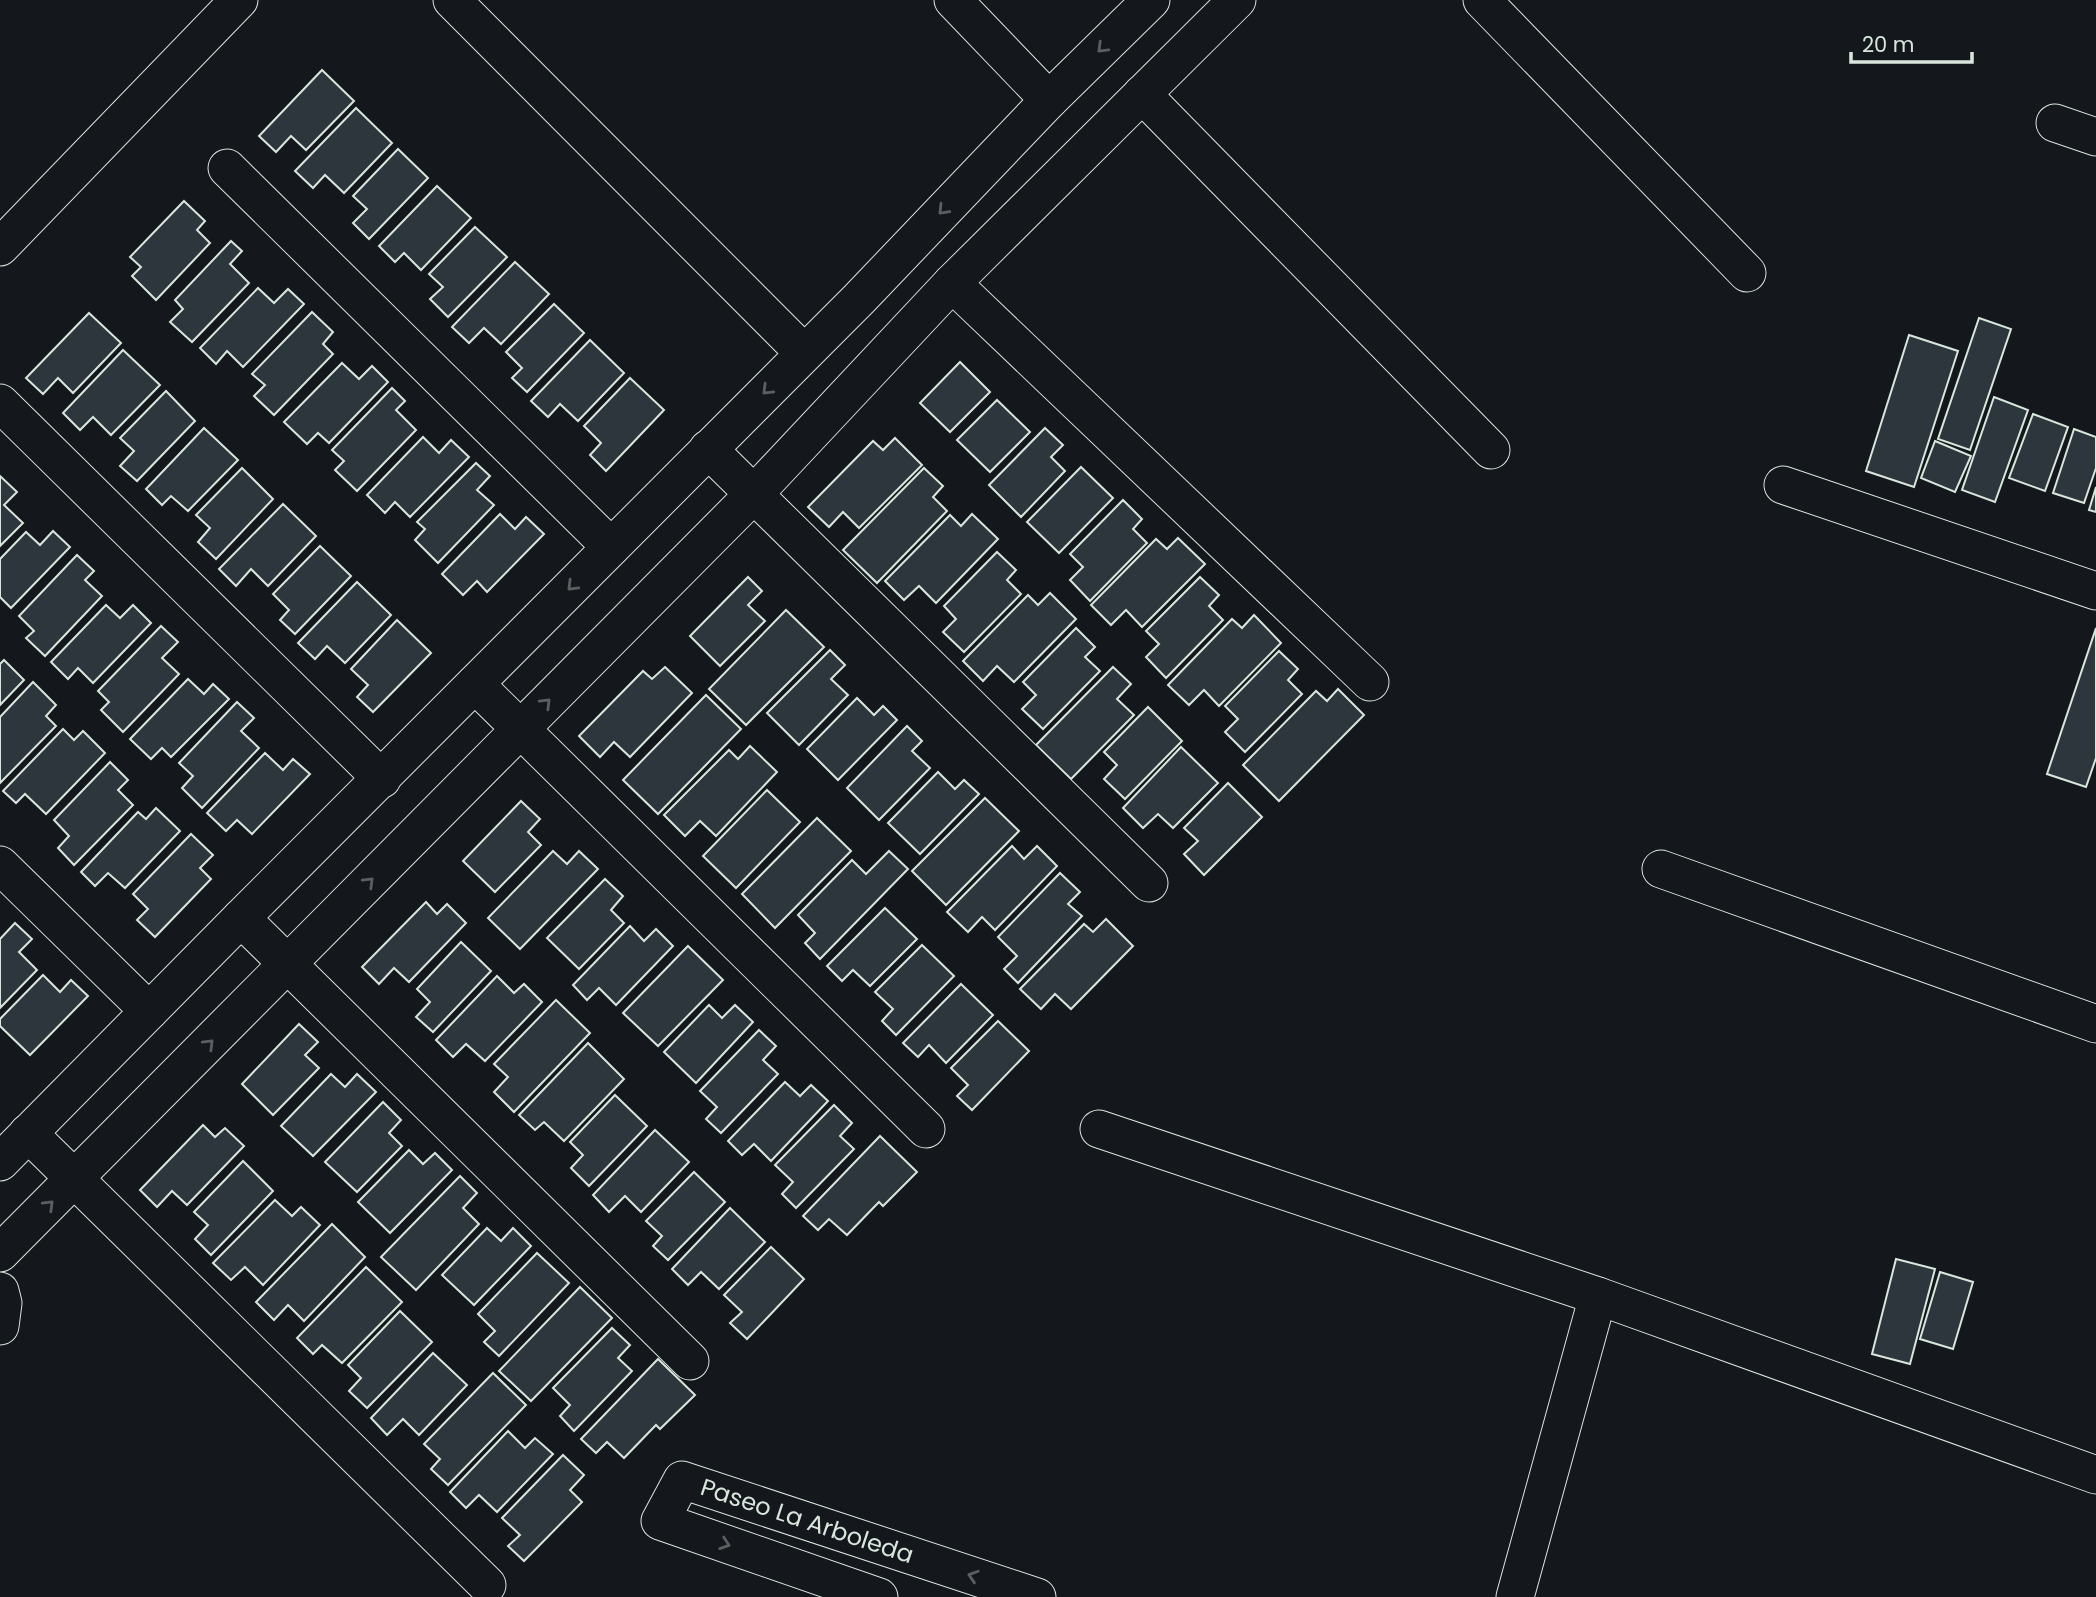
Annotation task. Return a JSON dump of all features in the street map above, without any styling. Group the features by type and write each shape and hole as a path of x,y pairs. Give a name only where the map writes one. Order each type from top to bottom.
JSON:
{"street":[{"path":"0,247 239,0"},
{"path":"453,0 804,353"},
{"path":"953,0 1049,100"},
{"path":"0,1162 859,299 1049,100 1151,0"},
{"path":"0,1253 754,494 952,283 1237,0"},
{"path":"1482,0 1747,273"},
{"path":"1142,94 1492,450"},
{"path":"2054,123 2096,137"},
{"path":"226,167 611,547"},
{"path":"952,283 1370,682"},
{"path":"0,403 382,779"},
{"path":"708,449 1149,883"},
{"path":"1783,485 2096,591"},
{"path":"475,684 926,1129"},
{"path":"0,865 149,1011"},
{"path":"1661,869 2096,1024"},
{"path":"241,918 690,1361"},
{"path":"1099,1129 1598,1296 2096,1475"},
{"path":"28,1133 486,1585"},
{"path":"0,1291 3,1303 0,1326"},
{"path":"1515,1597 1598,1296"},
{"name":"Paseo La Arboleda","path":"879,1597 660,1521 682,1480 1037,1597"}],"building":[{"path":"322,70 354,101 306,150 291,136 276,152 259,136"},
{"path":"356,108 392,143 344,193 325,175 313,188 295,171"},
{"path":"398,149 428,178 369,239 353,223 367,209 353,196"},
{"path":"437,186 471,218 421,270 404,253 395,262 379,246"},
{"path":"184,201 205,221 197,230 210,243 156,300 132,276 141,267 130,257"},
{"path":"475,227 507,257 448,317 430,299 443,287 429,274"},
{"path":"231,241 242,251 230,264 249,283 192,342 170,322 183,309 175,300"},
{"path":"515,262 549,294 501,344 484,328 469,343 452,327"},
{"path":"258,288 274,303 288,289 304,304 243,367 227,351 216,364 200,348"},
{"path":"554,304 584,333 527,392 512,378 522,368 506,352"},
{"path":"312,312 333,332 323,344 333,354 274,415 254,396 265,385 252,374"},
{"path":"89,313 121,343 73,393 58,378 43,394 26,378"},
{"path":"1979,318 2011,329 1970,450 1938,439"},
{"path":"1909,335 1958,351 1914,487 1866,471"},
{"path":"590,340 624,373 578,421 560,404 548,417 531,401"},
{"path":"123,350 160,385 111,435 93,417 80,430 63,413"},
{"path":"960,362 990,392 950,432 920,403"},
{"path":"342,363 359,379 372,366 388,382 329,443 318,433 307,444 284,422"},
{"path":"630,378 664,410 606,471 590,455 601,443 584,426"},
{"path":"392,388 405,401 396,410 416,430 357,491 335,470 344,461 332,450"},
{"path":"166,391 195,421 137,481 120,466 134,451 120,438"},
{"path":"1994,397 2028,410 1995,502 1962,490"},
{"path":"997,400 1030,432 990,472 957,440"},
{"path":"2033,414 2068,427 2045,491 2009,478"},
{"path":"204,428 238,460 188,511 171,496 162,505 146,489"},
{"path":"1045,428 1063,445 1051,457 1065,471 1021,517 989,485"},
{"path":"2074,429 2096,437 2096,468 2084,503 2053,493"},
{"path":"423,437 439,453 451,440 469,457 410,517 395,502 385,513 367,495"},
{"path":"895,438 922,465 859,528 843,512 829,527 808,507 873,441 883,450"},
{"path":"1935,441 1971,456 1955,492 1921,478"},
{"path":"476,463 490,476 477,490 494,505 438,563 415,540 425,529 417,522"},
{"path":"1081,467 1113,498 1059,553 1027,522"},
{"path":"242,468 273,499 216,559 198,542 210,528 196,515"},
{"path":"924,468 943,486 933,497 947,511 877,583 843,550"},
{"path":"0,476 17,492 4,505 23,523 0,546"},
{"path":"2096,487 2096,512 2089,510"},
{"path":"1123,500 1142,519 1133,529 1147,543 1090,601 1070,580 1083,567 1070,554"},
{"path":"283,504 316,536 268,586 251,569 236,586 219,569"},
{"path":"500,514 515,529 526,517 544,534 487,592 477,581 463,595 442,574"},
{"path":"972,514 998,539 936,603 919,586 904,600 885,581 950,515 961,526"},
{"path":"53,531 70,547 11,608 0,597 0,559 26,532 40,545"},
{"path":"1178,538 1205,564 1142,627 1126,610 1111,625 1091,605 1156,539 1167,549"},
{"path":"320,546 351,576 295,634 280,620 289,610 273,594"},
{"path":"997,552 1016,570 1007,580 1021,594 964,652 943,632 956,619 944,606"},
{"path":"77,555 94,571 85,580 102,596 45,656 26,638 34,631 19,616"},
{"path":"748,577 762,591 748,605 765,621 720,666 690,636"},
{"path":"1200,577 1219,595 1209,606 1223,620 1166,678 1146,657 1159,644 1146,631"},
{"path":"357,582 391,615 345,663 327,646 315,659 298,643"},
{"path":"1050,593 1076,619 1014,682 997,666 983,681 963,661 1028,595 1038,605"},
{"path":"106,605 120,618 133,605 151,623 93,683 78,668 68,679 51,662"},
{"path":"786,610 824,647 746,725 709,689"},
{"path":"1254,615 1281,643 1219,706 1204,690 1189,705 1168,685 1232,619 1242,628"},
{"path":"397,620 431,653 373,712 357,697 368,685 351,669"},
{"path":"161,626 178,642 162,658 179,674 123,732 101,710 109,702 98,691"},
{"path":"1076,628 1095,647 1085,657 1100,671 1043,729 1022,709 1036,695 1023,682"},
{"path":"2096,628 2096,758 2086,787 2047,774"},
{"path":"830,650 845,665 831,679 848,695 799,745 767,713"},
{"path":"1279,651 1298,669 1288,680 1302,694 1245,752 1225,732 1238,719 1225,706"},
{"path":"4,660 24,680 0,705 0,664"},
{"path":"665,667 692,693 630,757 614,742 600,757 579,736 643,671 652,679"},
{"path":"1113,667 1131,684 1117,699 1134,715 1071,779 1036,745"},
{"path":"188,679 204,694 213,684 229,699 171,757 162,748 151,759 130,739"},
{"path":"33,682 56,705 46,716 56,726 0,783 0,717"},
{"path":"1338,689 1364,715 1279,801 1243,765 1316,691 1327,701"},
{"path":"706,695 741,729 658,814 623,780"},
{"path":"857,698 874,715 883,706 897,720 838,780 807,749"},
{"path":"237,702 254,718 241,731 259,748 202,808 182,788 193,776 179,763"},
{"path":"1148,707 1182,741 1125,799 1104,779 1117,765 1104,752"},
{"path":"907,726 922,741 912,751 930,768 879,820 847,788"},
{"path":"63,729 74,740 83,731 105,753 46,814 25,794 16,803 3,791"},
{"path":"750,746 777,772 716,836 700,821 685,836 664,815 729,750 738,759"},
{"path":"1181,747 1218,783 1173,828 1158,814 1143,828 1123,808"},
{"path":"265,753 283,770 293,759 310,774 252,834 237,820 226,831 207,813"},
{"path":"110,762 128,780 118,790 133,805 74,865 58,848 69,836 54,820"},
{"path":"938,772 955,789 964,780 979,794 920,854 888,823"},
{"path":"1228,783 1262,817 1204,875 1184,854 1198,841 1184,828"},
{"path":"767,790 800,822 736,888 703,856"},
{"path":"985,798 1019,831 946,905 912,871"},
{"path":"521,801 540,819 528,832 541,845 495,892 463,861"},
{"path":"156,808 180,831 125,888 108,873 95,886 81,872 138,812 146,819"},
{"path":"817,818 851,851 775,928 742,894"},
{"path":"191,834 213,855 200,868 211,879 155,937 137,920 148,909 133,894"},
{"path":"1012,846 1024,859 1037,846 1057,866 995,930 982,917 968,932 947,912"},
{"path":"553,851 567,864 579,851 598,869 520,949 488,918"},
{"path":"889,851 908,869 820,959 805,943 815,933 798,915 852,860 866,874"},
{"path":"1060,873 1080,892 1068,904 1082,916 1018,983 1004,969 1017,956 998,937"},
{"path":"605,879 623,896 611,910 624,923 579,969 547,938"},
{"path":"426,902 437,914 447,904 466,923 409,982 394,968 379,984 362,967"},
{"path":"885,908 917,939 870,986 853,970 842,981 827,966"},
{"path":"1106,919 1133,946 1071,1009 1055,994 1041,1009 1020,989 1084,924 1093,932"},
{"path":"15,923 32,939 19,952 37,970 0,1008 0,939"},
{"path":"630,926 644,941 656,929 673,946 616,1005 599,988 587,1000 573,985"},
{"path":"461,942 491,971 433,1032 416,1017 430,1002 417,989"},
{"path":"922,945 954,976 896,1035 882,1021 893,1009 875,992"},
{"path":"688,946 723,980 658,1046 623,1013"},
{"path":"43,975 60,992 71,980 88,996 30,1055 0,1026 0,1019"},
{"path":"497,976 514,993 524,984 542,1002 485,1061 466,1044 453,1057 436,1040"},
{"path":"961,984 993,1015 946,1063 929,1045 918,1057 903,1043"},
{"path":"556,1000 590,1033 514,1112 494,1092 508,1077 494,1064"},
{"path":"709,1005 722,1018 735,1005 753,1022 696,1083 664,1052"},
{"path":"998,1021 1029,1051 972,1110 957,1096 968,1085 951,1068"},
{"path":"299,1024 318,1042 305,1055 319,1068 273,1115 242,1084"},
{"path":"759,1030 776,1046 763,1060 778,1074 721,1133 706,1119 717,1107 700,1091"},
{"path":"588,1043 624,1079 564,1141 544,1122 535,1130 519,1115"},
{"path":"331,1074 345,1087 357,1074 376,1092 313,1156 281,1126"},
{"path":"785,1082 800,1096 811,1085 828,1101 771,1161 754,1144 742,1155 728,1141"},
{"path":"615,1095 647,1126 589,1186 571,1168 583,1155 570,1142"},
{"path":"383,1102 401,1120 389,1133 402,1146 357,1192 325,1162"},
{"path":"834,1105 852,1123 840,1136 854,1149 796,1208 782,1194 793,1182 775,1165"},
{"path":"203,1125 215,1137 225,1128 244,1146 187,1205 172,1191 157,1207 140,1190"},
{"path":"655,1130 689,1162 641,1212 625,1196 609,1212 593,1195"},
{"path":"880,1136 917,1172 883,1206 879,1202 847,1235 829,1219 818,1230 803,1216"},
{"path":"409,1150 423,1164 435,1153 452,1170 390,1233 358,1202"},
{"path":"243,1161 273,1191 211,1255 195,1239 208,1225 194,1212"},
{"path":"694,1172 725,1202 668,1260 653,1246 662,1236 646,1221"},
{"path":"460,1176 477,1193 463,1208 479,1224 416,1290 381,1257"},
{"path":"275,1200 292,1216 301,1207 320,1225 263,1285 245,1267 231,1280 213,1263"},
{"path":"730,1208 765,1242 719,1289 701,1272 688,1285 672,1269"},
{"path":"332,1224 365,1257 304,1321 288,1305 274,1320 256,1302"},
{"path":"487,1228 501,1241 513,1228 531,1246 474,1305 442,1275"},
{"path":"771,1247 804,1279 747,1339 730,1323 742,1312 724,1295"},
{"path":"537,1253 569,1283 499,1356 484,1342 495,1331 478,1314"},
{"path":"1896,1259 1935,1269 1910,1364 1872,1354"},
{"path":"366,1267 402,1302 342,1363 322,1345 313,1354 297,1338"},
{"path":"1940,1272 1973,1282 1953,1349 1920,1339"},
{"path":"580,1287 612,1318 531,1401 499,1371"},
{"path":"400,1311 432,1342 367,1408 349,1391 361,1378 348,1365"},
{"path":"612,1328 630,1345 618,1358 632,1371 574,1431 560,1416 570,1405 553,1388"},
{"path":"433,1353 467,1385 419,1435 403,1419 387,1435 371,1418"},
{"path":"658,1359 695,1395 660,1429 656,1425 624,1458 607,1442 596,1453 581,1439"},
{"path":"493,1373 526,1405 448,1485 431,1469 440,1459 424,1444"},
{"path":"508,1431 525,1448 535,1438 553,1454 497,1512 479,1495 466,1508 450,1492"},
{"path":"563,1455 584,1475 570,1490 582,1502 524,1561 508,1546 520,1535 502,1518"}]}
